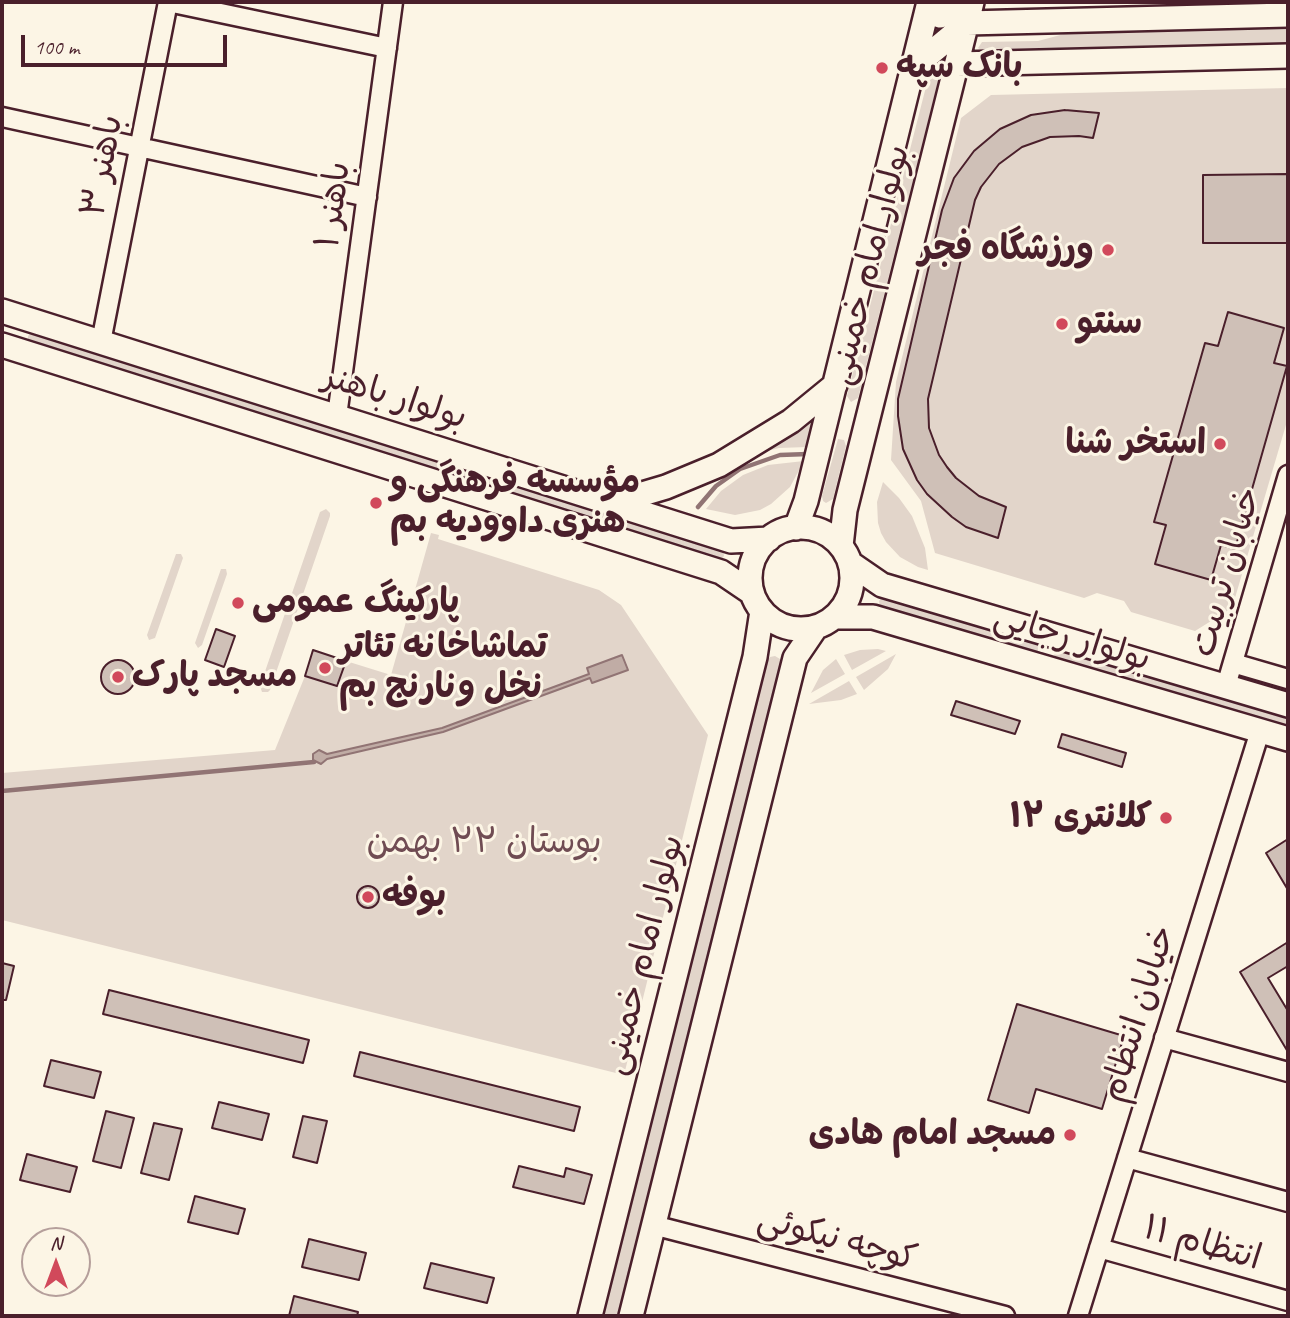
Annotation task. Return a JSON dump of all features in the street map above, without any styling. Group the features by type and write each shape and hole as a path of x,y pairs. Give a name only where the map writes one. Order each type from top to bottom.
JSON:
{"main road":[{"path":"1288,15 968,9 938,6 946,40 957,64 1288,57"},
{"name":"بولوار امام خمینی","path":"796,527 806,501 914,67 938,6"},
{"path":"914,67 946,40 968,9"},
{"name":"بولوار امام خمینی","path":"845,555 845,510 957,64 968,9"},
{"path":"4,346 9,313"},
{"name":"بولوار باهنر","path":"9,313 731,541 769,539"},
{"name":"بولوار باهنر","path":"4,346 721,572 757,602"},
{"path":"612,503 666,487 719,465 791,421 835,385"},
{"path":"827,416 866,425"},
{"path":"631,1316 793,664 825,622 846,602 852,583 845,555 825,533 796,527 777,533 761,546 752,564 750,574 757,602 777,623 787,627 796,629 825,622"},
{"name":"بولوار رجایی","path":"845,555 882,585 1288,705"},
{"name":"بولوار امام خمینی","path":"590,1316 755,657 757,602"},
{"name":"بولوار رجایی","path":"825,622 873,617 1288,739"},
{"path":"1057,671 1047,663 1046,650 1054,641 1066,639"},
{"path":"755,657 774,656 793,664"}],"street":[{"path":"168,2 387,48"},
{"name":"باهنر ۳","path":"101,342 168,2"},
{"name":"باهنر ۱","path":"337,416 393,2"},
{"path":"2,117 367,197"},
{"name":"خیابان تربیت","path":"1226,686 1288,475"},
{"path":"1233,663 1288,679"},
{"name":"خیابان انتظام","path":"1078,1316 1260,731"},
{"path":"1164,1038 1288,1072"},
{"path":"1127,1158 1288,1202"},
{"name":"کوچه نیکوئی","path":"653,1225 1005,1316"},
{"name":"انتظام ۱۱","path":"1099,1248 1288,1300"}],"green space":[{"path":"1288,28 1288,44 982,51 978,48 982,42 1038,41 1068,33"},
{"path":"929,75 935,76 938,81 858,398 851,402 847,396"},
{"name":"ورزشگاه فجر","path":"1288,88 1288,418 1232,608 1195,631 1131,612 1124,601 1097,593 1084,598 935,553 921,501 891,460 896,382 961,118 991,95"},
{"path":"32,332 723,549 724,556 720,561 28,342 28,336"},
{"path":"814,415 807,447 779,448 759,453"},
{"path":"838,439 844,440 846,446 833,499 826,503 822,496"},
{"path":"804,461 790,487 760,510 735,515 706,509 721,491 743,475 768,465"},
{"path":"883,482 912,516 925,548 928,570 900,557 881,533 877,502"},
{"path":"326,509 330,516 270,690 262,692 260,686 320,512"},
{"name":"بوستان ۲۲ بهمن","path":"431,533 439,535 438,539 599,590 621,605 708,735 624,1075 2,920 2,773 275,750 305,676 337,686 346,661 391,675"},
{"path":"176,554 181,554 183,558 155,638 149,640 147,635"},
{"path":"221,569 226,569 227,574 202,645 198,648 195,643"},
{"path":"883,596 1042,641 1037,656 880,608 879,601"},
{"path":"1058,648 1288,713 1288,730 1055,659 1054,653"},
{"path":"860,650 886,651 852,670 844,655"},
{"path":"896,654 888,669 864,690 856,677"},
{"path":"775,656 780,659 781,665 618,1316 603,1316 767,661"},
{"path":"836,659 845,674 811,693 823,670"},
{"path":"849,681 857,694 841,700 809,704"}],"shaded area":[{"path":"622,655 628,670 592,683 590,678 443,732 327,759 321,764 313,760 313,754 319,750 327,754 442,728 589,674 587,668"}],"building":[{"path":"1065,110 1099,113 1093,138 1050,137 1022,147 999,164 981,187 975,200 928,399 929,428 939,455 947,467 956,478 979,496 1006,507 998,538 966,527 927,494 917,480 903,449 898,399 942,210 954,178 974,151 1000,129 1031,115"},
{"path":"1288,174 1288,243 1203,243 1203,175"},
{"name":"استخر شنا","path":"1228,312 1284,328 1274,363 1287,366 1235,549 1221,545 1211,580 1155,564 1166,525 1154,522 1205,343 1218,346"},
{"path":"216,629 235,636 224,667 205,660"},
{"name":"تماشاخانه تئاتر نخل ونارنج بم","path":"313,650 346,661 337,686 305,676"},
{"name":"مسجد پارک","path":"118,660 130,665 135,677 130,689 118,694 106,689 101,677 106,665"},
{"path":"956,701 1020,721 1015,734 951,715"},
{"path":"1062,734 1126,753 1122,767 1058,747"},
{"path":"1288,839 1288,890 1266,853"},
{"name":"بوفه","path":"368,886 376,889 379,897 376,905 368,908 360,905 357,897 360,889"},
{"path":"1288,942 1288,966 1268,978 1288,1011 1288,1052 1240,972"},
{"path":"2,963 14,966 6,1000 2,1000"},
{"path":"109,990 309,1040 303,1063 103,1014"},
{"path":"1017,1004 1124,1036 1102,1109 1036,1089 1029,1113 988,1100"},
{"path":"360,1052 580,1107 574,1131 354,1076"},
{"path":"51,1060 101,1072 94,1098 44,1086"},
{"path":"219,1102 269,1114 262,1140 212,1128"},
{"path":"106,1111 134,1118 121,1168 93,1161"},
{"path":"303,1116 327,1121 317,1163 293,1157"},
{"path":"154,1123 182,1129 169,1180 141,1173"},
{"path":"27,1154 77,1167 70,1192 20,1180"},
{"path":"519,1166 564,1177 566,1168 592,1175 584,1204 513,1187"},
{"path":"195,1196 245,1209 238,1234 188,1222"},
{"path":"309,1239 366,1253 359,1280 302,1267"},
{"path":"431,1263 494,1278 487,1303 424,1288"},
{"path":"294,1296 358,1312 357,1316 289,1316"}],"waterway":[{"path":"698,507 716,486 740,469 780,455 808,454"},
{"path":"2,791 314,762"}],"place":[{"name":"بانک سپه","path":"882,68"},
{"name":"ورزشگاه فجر","path":"1108,250"},
{"name":"سنتو","path":"1062,324"},
{"name":"استخر شنا","path":"1220,444"},
{"name":"مؤسسه فرهنگی و هنری داوودیه بم","path":"376,503"},
{"name":"پارکینگ عمومی","path":"238,603"},
{"name":"تماشاخانه تئاتر نخل ونارنج بم","path":"325,668"},
{"name":"مسجد پارک","path":"118,677"},
{"name":"کلانتری ۱۲","path":"1166,818"},
{"name":"بوفه","path":"368,897"},
{"name":"مسجد امام هادی","path":"1070,1135"}]}
